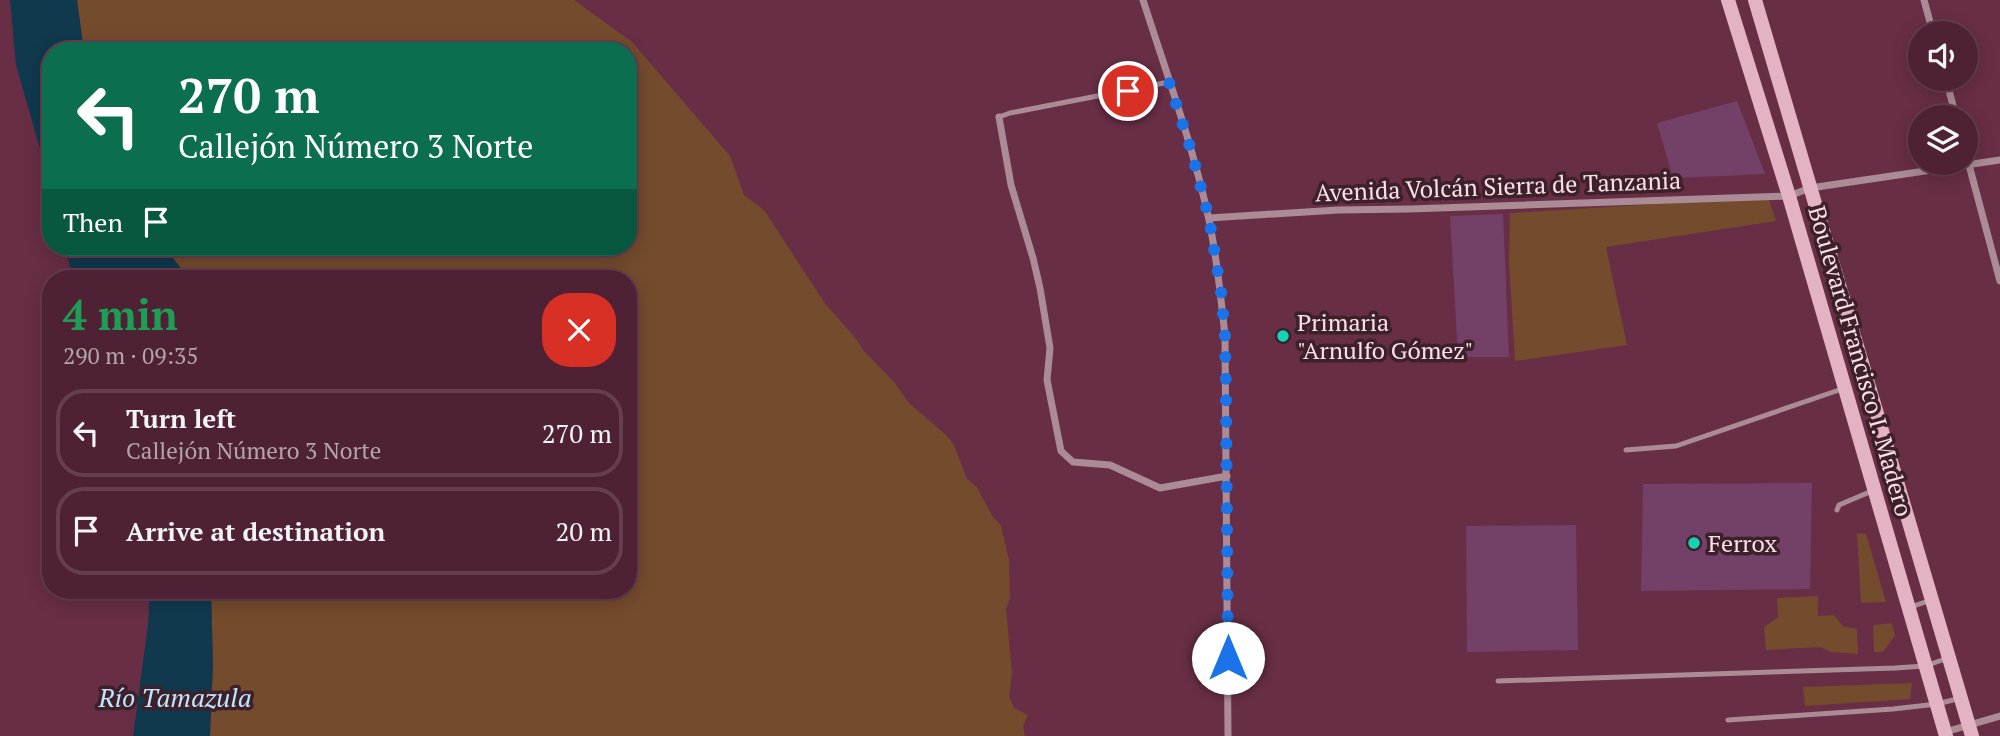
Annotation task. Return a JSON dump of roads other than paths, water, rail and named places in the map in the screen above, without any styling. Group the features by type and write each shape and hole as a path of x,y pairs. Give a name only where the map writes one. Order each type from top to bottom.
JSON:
{"main road":[{"name":"Boulevard Francisco I. Madero","path":"1728,0 1789,196 1946,734"},
{"name":"Boulevard Francisco I. Madero","path":"1755,0 1971,731"}],"street":[{"path":"1143,0 1191,150 1209,218 1218,270 1225,336 1228,736"},
{"path":"1924,0 1930,21"},
{"path":"999,117 1011,185 1040,288 1050,348 1048,380 1061,451 1073,463 1110,465 1160,488 1227,475"},
{"name":"Avenida Volcán Sierra de Tanzania","path":"1978,163 2000,160"},
{"name":"Avenida Volcán Sierra de Tanzania","path":"1209,218 1338,210 1789,196 1810,188 1908,173"},
{"path":"1972,175 2000,281"},
{"path":"1946,734 1971,731 2000,716"}],"lane":[{"path":"999,117 1002,114 1169,82"},
{"path":"1626,450 1676,446 1845,388"},
{"path":"1837,510 1842,503 1875,489"},
{"path":"1908,608 1931,600"},
{"path":"1498,681 1925,666 1948,658"},
{"path":"1728,720 1937,704 1961,698"}],"water":[{"path":"10,0 77,0 83,42 42,42 42,156 16,65"},
{"path":"68,256 172,256 182,270 70,270"},
{"name":"Río Tamazula","path":"149,599 211,599 213,664 210,736 133,736"}],"place":[{"name":"Primaria \"Arnulfo Gómez\"","path":"1283,336"},
{"name":"Ferrox","path":"1694,543"}]}
